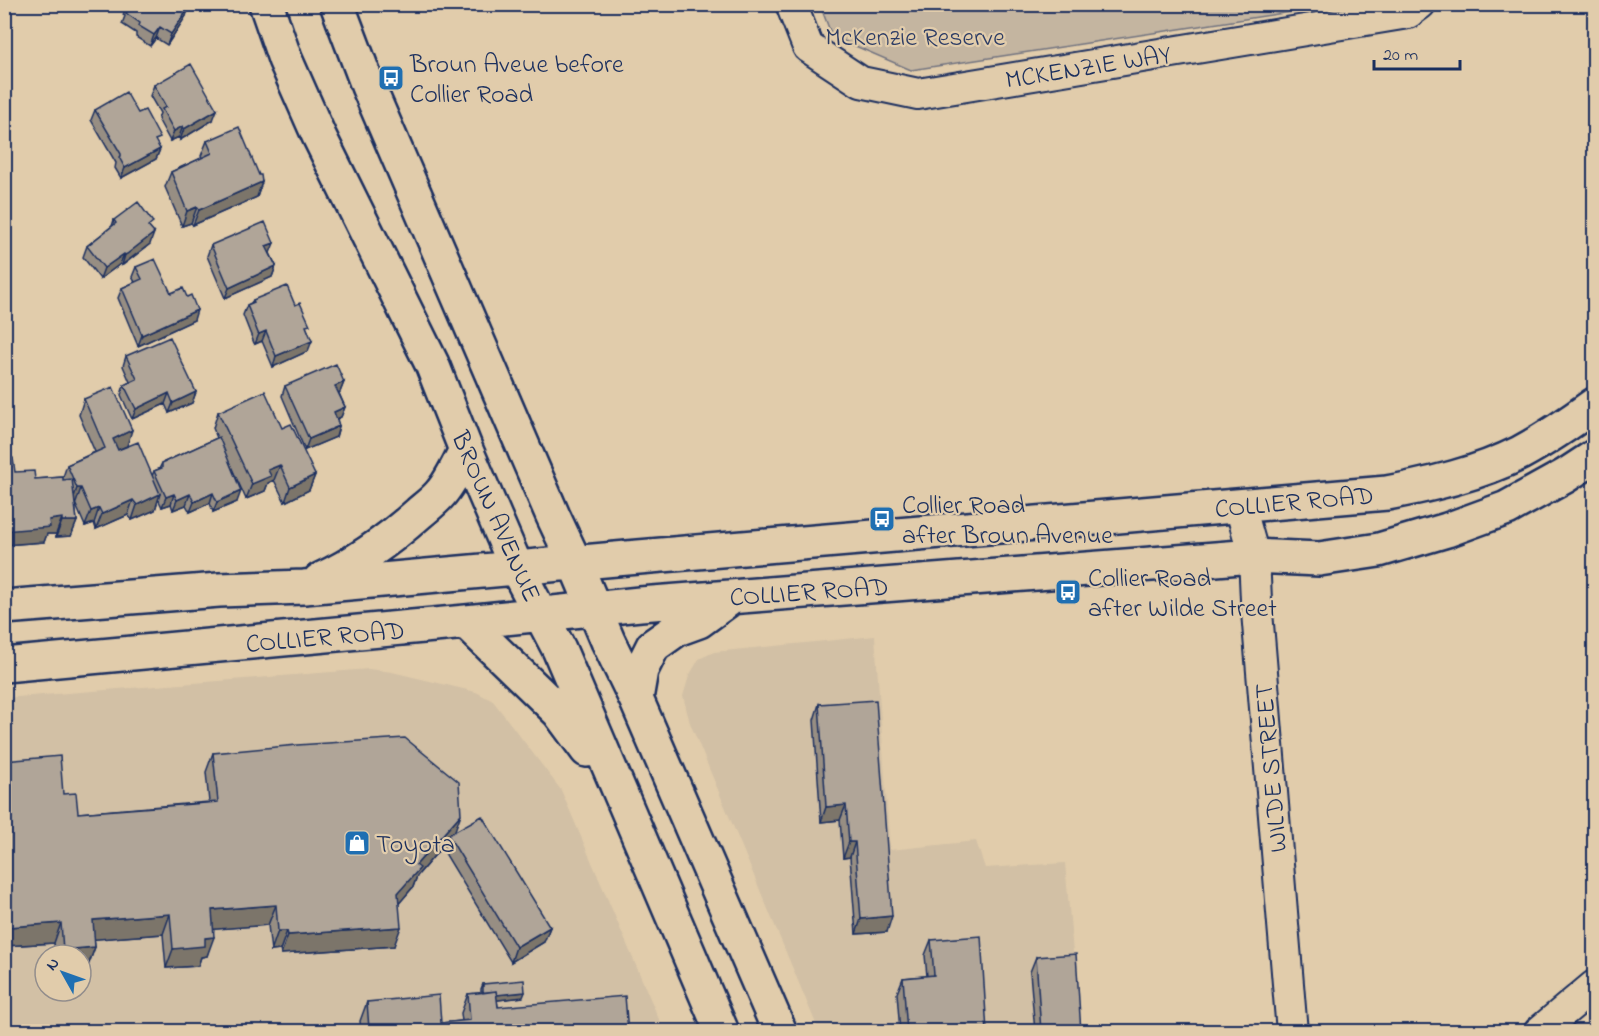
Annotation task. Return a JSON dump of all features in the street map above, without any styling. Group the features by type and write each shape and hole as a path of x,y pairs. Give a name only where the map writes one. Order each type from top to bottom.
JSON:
{"main road":[{"name":"BROUN AVENUE","path":"266,4 285,59 315,126 432,364 517,569 559,649 722,1032"},
{"name":"BROUN AVENUE","path":"337,4 368,86 553,516 636,699 780,1032"},
{"name":"COLLIER ROAD","path":"4,607 219,590 304,587 1387,493 1433,484 1480,470 1520,453 1566,426 1594,405"},
{"path":"304,587 343,569 377,548 407,524 440,494 454,475 466,450"},
{"name":"COLLIER ROAD","path":"4,665 593,608 1254,556 1319,559 1379,550 1447,530 1507,507 1565,476 1594,457"},
{"path":"636,699 641,670 653,646 676,629 699,621 732,597"},
{"path":"466,622 559,711 624,800"}],"street":[{"name":"MCKENZIE WAY","path":"791,4 808,47 861,82 918,94 1408,13 1420,4"},
{"name":"WILDE STREET","path":"1240,506 1254,556 1292,1032"},
{"path":"1539,1032 1594,986"}],"shaded area":[{"path":"875,636 890,850 976,841 985,868 1065,863 1080,1031 819,1031 690,723 683,696 689,676 699,659 714,652"},
{"path":"369,669 392,672 476,692 493,701 561,790 664,1031 5,1032 5,698"}],"green space":[{"name":"McKenzie Reserve","path":"820,5 1336,5 911,70 832,36"}],"building":[{"path":"127,4 189,4 190,6 171,34 160,27 154,35 139,26 140,23 126,13 130,7"},
{"path":"191,64 217,110 184,129 183,126 174,131 162,109 166,107 154,85"},
{"path":"126,92 138,113 145,110 160,138 155,140 160,149 125,168 119,157 121,154 95,110"},
{"path":"239,127 262,182 199,210 197,207 187,211 171,172 212,153 207,141"},
{"path":"138,202 153,222 148,226 154,233 104,268 87,246 116,223 114,220"},
{"path":"265,222 274,243 266,246 276,266 229,288 211,245"},
{"path":"155,259 171,293 183,288 187,297 191,295 197,310 142,335 122,288 142,279 136,267"},
{"path":"287,286 295,305 300,303 310,325 306,326 312,341 276,356 266,331 258,333 247,305 254,302 253,300"},
{"path":"170,337 196,392 173,403 169,393 136,409 124,385 137,379 126,356"},
{"path":"336,364 344,382 335,386 345,407 334,412 339,426 309,439 285,386"},
{"path":"113,387 132,430 113,439 118,450 138,442 160,494 137,505 133,500 102,514 99,508 91,511 67,465 105,448 84,399"},
{"path":"265,391 282,428 291,424 315,475 290,487 280,465 268,470 271,476 252,484 218,412"},
{"path":"219,437 241,491 217,502 213,493 194,502 190,494 177,500 174,494 166,497 154,471 162,468 162,463"},
{"path":"13,458 15,472 34,471 35,479 63,477 63,480 72,479 77,521 62,521 62,518 49,520 50,527 4,531 4,459"},
{"path":"876,700 892,916 861,919 855,842 849,842 846,805 826,807 819,704"},
{"path":"405,738 459,782 461,814 416,865 420,868 398,893 401,927 288,935 287,931 278,931 276,905 212,910 214,937 205,938 205,946 173,949 170,914 93,920 95,947 93,947 93,943 62,943 61,923 8,927 4,873 4,761 60,756 63,794 76,793 78,813 218,802 213,753"},
{"path":"482,816 550,927 516,947 448,835"},
{"path":"981,936 987,1032 907,1032 903,978 934,975 931,940"},
{"path":"1076,954 1081,1032 1041,1032 1036,957"},
{"path":"524,980 525,992 497,995 496,991 483,993 483,984"},
{"path":"496,991 498,1007 625,996 628,1032 339,1032 369,1029 367,1002 439,995 441,1023 470,1020 468,994"}],"place":[{"name":"Broun Aveue before Collier Road","path":"391,78"},
{"name":"Collier Road after Broun Avenue","path":"882,519"},
{"name":"Collier Road after Wilde Street","path":"1068,592"},
{"name":"Toyota","path":"357,843"}]}
